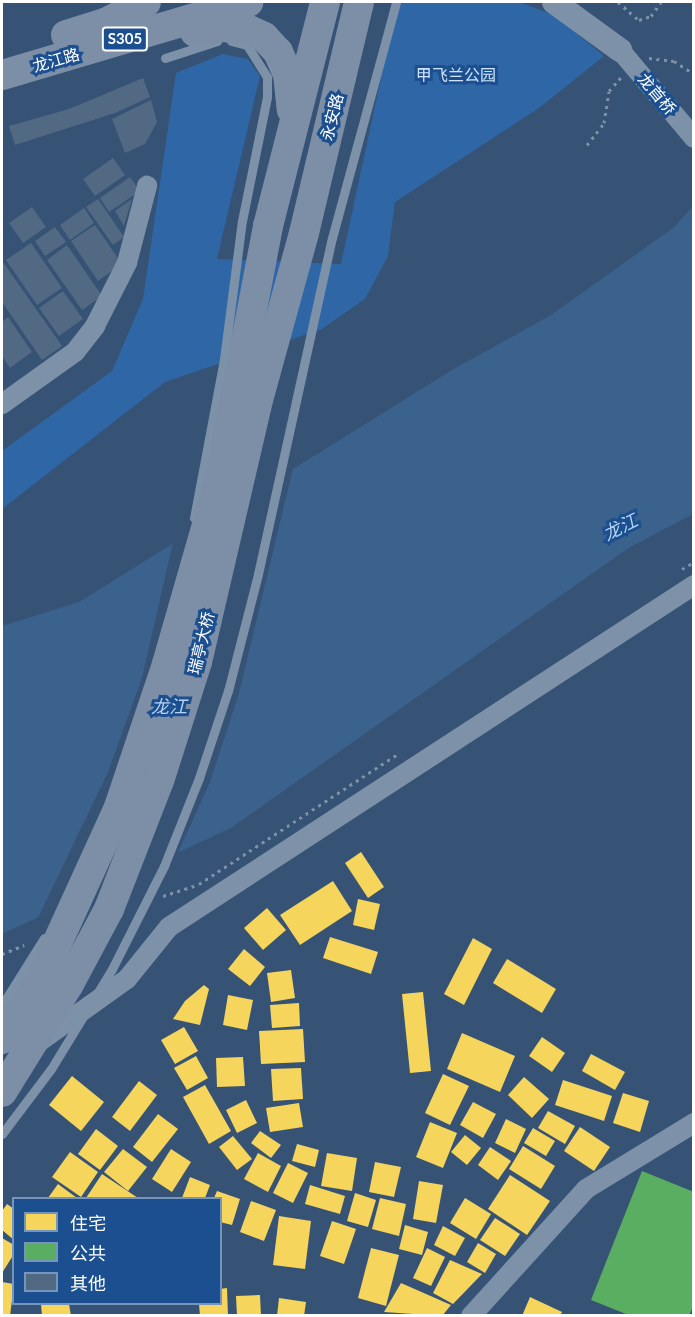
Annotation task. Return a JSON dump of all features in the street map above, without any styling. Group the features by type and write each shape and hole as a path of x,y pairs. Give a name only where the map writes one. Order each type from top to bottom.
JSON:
{"main road":[{"name":"龙江路","path":"2,55 105,23 146,2"},
{"path":"105,23 178,2"},
{"name":"龙江路","path":"2,75 248,2"},
{"path":"255,224 293,127 325,2"},
{"name":"永安路","path":"318,236 359,2"},
{"path":"147,32 181,35 216,27 245,28 264,37 278,52 288,74 293,127"},
{"name":"瑞亭大桥","path":"2,1039 38,985 119,807 167,663 219,483 255,224"},
{"name":"瑞亭大桥","path":"2,1092 69,984 109,909 159,781 197,662 258,400 318,236"}],"street":[{"path":"554,2 624,46"},
{"path":"576,2 624,46"},
{"name":"龙首桥","path":"624,46 693,121"},
{"name":"龙首桥","path":"624,46 693,138"},
{"path":"2,404 75,352 95,326 127,263 147,186"},
{"path":"2,1068 127,979 169,927 693,585"},
{"path":"471,1316 586,1189 693,1123"}],"lane":[{"path":"2,1134 51,1069 112,969 164,866 199,778 228,691 258,574 318,236 396,2"},
{"path":"165,58 218,41 235,41 246,45 258,58 267,77 255,224 224,359 192,530"},
{"path":"58,911 122,776 156,681 190,541"},
{"path":"2,1005 47,932"}],"path":[{"path":"618,2 639,20 651,16 661,2"},
{"path":"676,573 693,562"},
{"path":"154,900 199,884 408,748"},
{"path":"2,954 29,943"}],"green space":[{"name":"甲飞兰公园","path":"402,2 519,2 554,15 604,56 539,108 395,202 388,256 365,299 322,329 165,382 2,509 2,451 112,371 143,299 176,73 223,54 248,59 260,76 217,259 341,264 392,27"}],"water":[{"name":"龙江","path":"693,206 693,514 627,549 231,828 2,934 2,626 79,602 452,370 551,315 673,228"}],"pier":[{"path":"294,464 239,693 210,782 176,857 37,920 108,772 142,678 174,538"}],"building: 住宅":[{"path":"361,852 384,887 368,898 345,863"},
{"path":"333,881 352,911 300,945 280,915"},
{"path":"358,899 380,904 374,930 353,925"},
{"path":"267,908 286,930 263,950 244,928"},
{"path":"330,937 378,952 371,974 323,958"},
{"path":"473,938 492,949 464,1005 444,994"},
{"path":"244,949 265,967 250,986 228,969"},
{"path":"507,959 556,989 542,1013 493,983"},
{"path":"291,970 295,998 271,1002 267,973"},
{"path":"204,985 209,989 200,1025 173,1019 185,1001"},
{"path":"423,992 431,1071 410,1073 402,994"},
{"path":"228,995 253,1000 247,1030 223,1025"},
{"path":"299,1003 300,1026 272,1028 270,1005"},
{"path":"184,1027 198,1051 175,1064 161,1040"},
{"path":"303,1029 305,1062 261,1064 259,1031"},
{"path":"462,1033 515,1056 500,1092 447,1069"},
{"path":"542,1037 565,1053 552,1072 529,1056"},
{"path":"591,1054 625,1072 615,1090 582,1071"},
{"path":"196,1056 208,1078 187,1090 174,1068"},
{"path":"243,1057 245,1086 217,1087 216,1058"},
{"path":"301,1068 303,1099 273,1101 271,1069"},
{"path":"443,1074 469,1086 450,1125 425,1113"},
{"path":"72,1076 104,1102 81,1131 49,1105"},
{"path":"524,1077 549,1099 532,1118 508,1095"},
{"path":"563,1080 612,1096 604,1121 555,1105"},
{"path":"139,1081 157,1095 130,1131 112,1117"},
{"path":"205,1085 231,1131 209,1144 183,1097"},
{"path":"623,1093 649,1101 640,1132 613,1123"},
{"path":"246,1100 257,1123 237,1133 226,1110"},
{"path":"473,1102 496,1114 483,1138 460,1125"},
{"path":"299,1103 303,1127 270,1132 266,1108"},
{"path":"548,1111 575,1126 565,1144 538,1128"},
{"path":"158,1114 178,1129 152,1162 133,1147"},
{"path":"506,1119 526,1129 515,1153 495,1143"},
{"path":"430,1122 457,1133 443,1168 416,1157"},
{"path":"580,1127 610,1147 594,1171 564,1151"},
{"path":"533,1128 555,1141 546,1156 524,1143"},
{"path":"96,1129 118,1146 100,1170 78,1154"},
{"path":"260,1131 281,1145 271,1158 251,1143"},
{"path":"465,1135 481,1148 467,1165 451,1152"},
{"path":"233,1136 252,1159 237,1170 219,1147"},
{"path":"297,1144 319,1150 315,1167 292,1161"},
{"path":"523,1146 555,1166 541,1189 509,1169"},
{"path":"490,1147 511,1161 498,1180 478,1165"},
{"path":"123,1149 147,1167 128,1191 104,1172"},
{"path":"171,1149 191,1162 172,1192 152,1179"},
{"path":"70,1152 98,1172 81,1197 52,1177"},
{"path":"258,1153 281,1166 268,1192 244,1179"},
{"path":"327,1153 357,1158 352,1191 321,1186"},
{"path":"375,1162 401,1167 394,1197 369,1192"},
{"path":"288,1163 308,1173 293,1203 273,1193"},
{"path":"102,1174 136,1197 87,1197"},
{"path":"510,1175 550,1201 527,1235 488,1209"},
{"path":"190,1177 210,1185 205,1197 182,1197"},
{"path":"419,1181 443,1185 436,1223 413,1219"},
{"path":"58,1184 76,1197 49,1197"},
{"path":"310,1185 345,1196 340,1214 305,1204"},
{"path":"217,1191 240,1199 232,1225 222,1222 222,1197 214,1197"},
{"path":"355,1193 376,1200 368,1227 347,1221"},
{"path":"380,1198 406,1204 399,1236 372,1229"},
{"path":"465,1198 491,1214 476,1239 450,1223"},
{"path":"251,1201 276,1210 264,1241 240,1232"},
{"path":"7,1204 12,1208 12,1238 2,1230 2,1211"},
{"path":"279,1216 311,1221 305,1269 273,1265"},
{"path":"495,1218 520,1234 505,1256 480,1240"},
{"path":"332,1221 356,1229 344,1264 320,1256"},
{"path":"405,1225 428,1232 422,1255 399,1249"},
{"path":"443,1226 465,1238 455,1256 434,1245"},
{"path":"2,1238 12,1244 12,1257 2,1273"},
{"path":"478,1243 496,1254 485,1273 467,1262"},
{"path":"371,1248 399,1255 386,1306 358,1298"},
{"path":"427,1248 445,1257 431,1286 413,1278"},
{"path":"450,1260 482,1274 453,1304 433,1293"},
{"path":"2,1282 12,1284 12,1300 10,1316 2,1316"},
{"path":"401,1283 451,1305 442,1316 384,1312"},
{"path":"227,1288 228,1316 200,1316 199,1305 222,1305 222,1289"},
{"path":"260,1295 261,1316 237,1316 236,1296"},
{"path":"530,1297 562,1312 560,1316 522,1316"},
{"path":"279,1298 306,1302 304,1316 277,1316"},
{"path":"41,1305 69,1305 71,1316 42,1316"}],"building: 公共":[{"path":"642,1171 694,1192 694,1304 689,1316 631,1316 591,1300"}],"building: 其他":[{"path":"143,78 150,97 115,113 15,145 9,126 69,109"},
{"path":"151,100 157,122 145,144 125,153 112,119"},
{"path":"113,158 125,175 95,196 83,179"},
{"path":"130,177 140,191 109,212 100,198"},
{"path":"98,199 124,237 113,245 86,207"},
{"path":"132,199 124,226 115,211"},
{"path":"32,207 46,227 23,243 9,223"},
{"path":"84,208 94,223 70,240 60,225"},
{"path":"95,225 122,264 98,281 71,241"},
{"path":"55,227 66,242 45,256 35,241"},
{"path":"31,243 62,288 37,305 6,260"},
{"path":"67,245 102,296 82,310 47,260"},
{"path":"3,262 62,346 42,360 2,302"},
{"path":"63,291 83,319 59,336 39,308"},
{"path":"8,317 32,352 10,368 2,356 2,322"}]}
